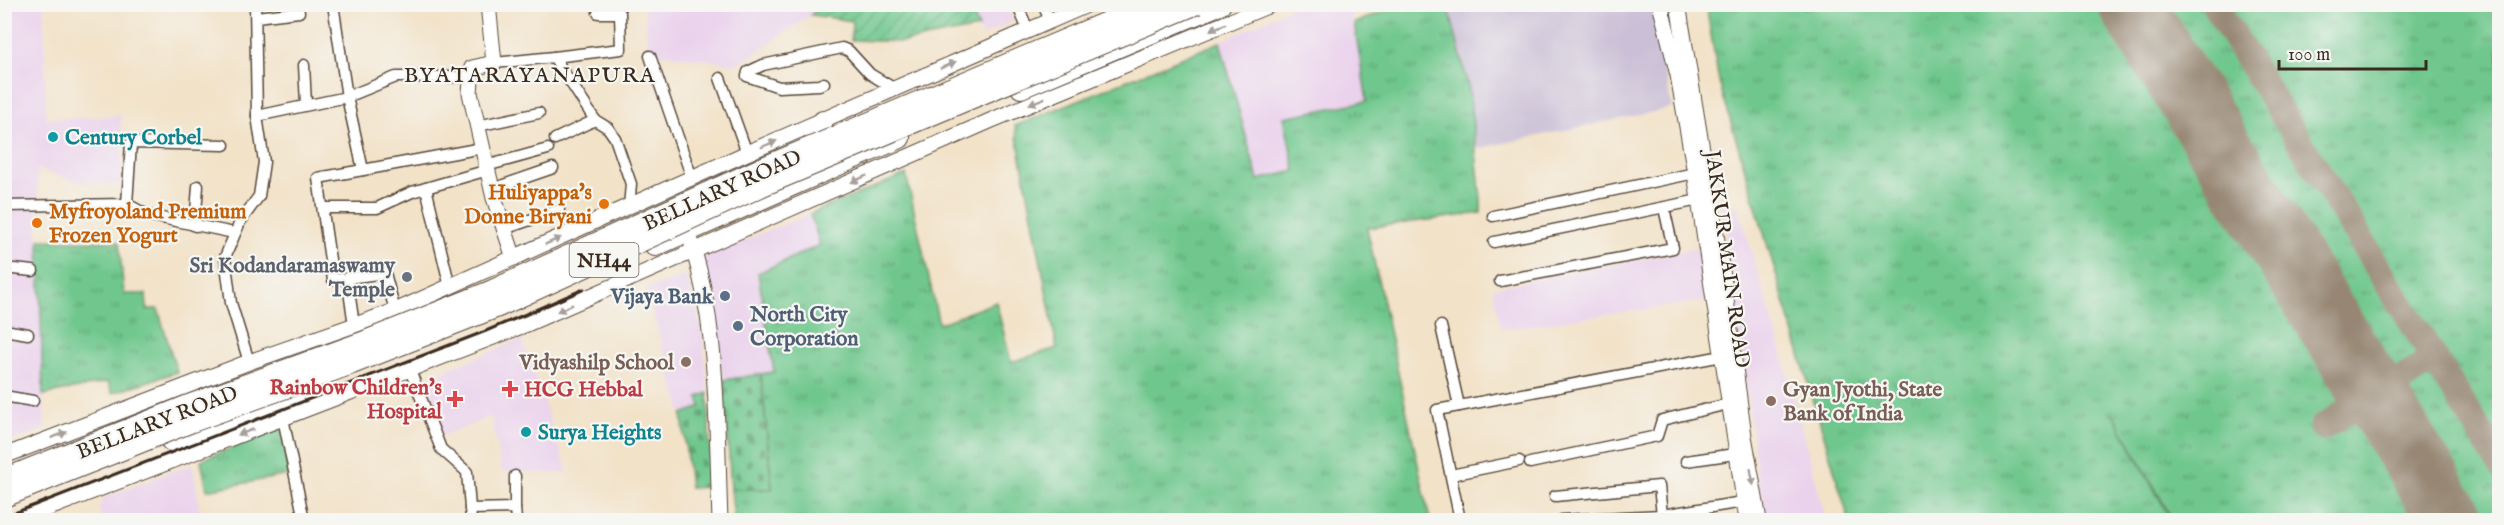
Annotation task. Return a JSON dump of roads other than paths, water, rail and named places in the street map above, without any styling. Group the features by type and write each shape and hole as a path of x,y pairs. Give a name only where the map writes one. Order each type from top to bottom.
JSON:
{"highway":[{"name":"BELLARY ROAD","path":"4,471 183,398 486,284 675,199 819,129 1125,4"},
{"name":"BELLARY ROAD","path":"4,479 176,410 488,292 759,169 1149,4"},
{"name":"BELLARY ROAD","path":"4,497 192,422 352,364 498,307 767,184 1197,4"},
{"name":"BELLARY ROAD","path":"4,505 501,315 963,111 1221,4"}],"street":[{"path":"249,362 231,303 225,257 234,233 259,196 264,162 257,116 255,4"},
{"path":"333,4 347,97 363,170"},
{"path":"488,4 494,63"},
{"path":"1017,4 1028,30"},
{"path":"1043,4 1050,21"},
{"path":"4,456 249,362 395,311 747,153 819,129 895,89 1089,4"},
{"path":"18,520 527,324 992,120 1272,4"},
{"name":"JAKKUR MAIN ROAD","path":"1660,4 1678,75 1695,173 1728,404 1759,520"},
{"name":"JAKKUR MAIN ROAD","path":"1678,4 1721,266 1743,502 1747,520"},
{"path":"256,18 299,12"},
{"path":"514,258 492,189 477,126 470,93 472,68 494,63 621,49 620,13 598,14"},
{"path":"824,83 779,87 747,76 748,72 763,65 842,48 849,51 870,74 895,89"},
{"path":"650,56 692,178"},
{"path":"554,57 595,120 608,128 615,138 631,183 629,207"},
{"path":"304,64 306,104"},
{"path":"257,116 347,97 396,77 472,77"},
{"path":"720,78 747,153"},
{"path":"477,126 539,113"},
{"path":"323,208 377,208 426,188 552,144 595,120"},
{"path":"127,204 131,143 224,145"},
{"path":"395,311 385,273 333,280 318,178 482,148"},
{"path":"492,189 553,168"},
{"path":"1493,216 1695,173"},
{"path":"195,226 198,186"},
{"path":"426,188 450,287"},
{"path":"675,199 695,251 715,381 720,520"},
{"path":"1494,242 1699,200"},
{"path":"4,206 127,204 147,215 234,233"},
{"path":"1500,281 1672,248 1664,208"},
{"path":"504,229 559,210"},
{"path":"4,268 33,272"},
{"path":"347,278 354,325"},
{"path":"1442,326 1459,406"},
{"path":"4,330 28,334"},
{"path":"1460,520 1437,410 1722,356"},
{"path":"410,370 441,449 466,472 470,515 515,508"},
{"path":"4,396 33,401"},
{"path":"1451,475 1657,436 1662,420 1728,404"},
{"path":"283,418 304,520"},
{"path":"1686,461 1738,443"},
{"path":"515,476 516,520"},
{"path":"1555,496 1659,486 1662,515"},
{"path":"1562,520 1662,515 1743,502"}],"railway":[{"path":"4,517 486,331 584,289"}],"place":[{"name":"Century Corbel","path":"53,137"},
{"name":"Huliyappa's Donne Biryani","path":"604,204"},
{"name":"Myfroyoland Premium Frozen Yogurt","path":"37,223"},
{"name":"Sri Kodandaramaswamy Temple","path":"407,277"},
{"name":"Vijaya Bank","path":"725,296"},
{"name":"North City Corporation","path":"738,326"},
{"name":"Vidyashilp School","path":"686,362"},
{"name":"HCG Hebbal","path":"510,389"},
{"name":"Rainbow Children's Hospital","path":"455,399"},
{"name":"Gyan Jyothi, State Bank of India","path":"1771,401"},
{"name":"Surya Heights","path":"526,432"}],"district":[{"name":"BYATARAYANAPURA","path":"530,74"}]}
